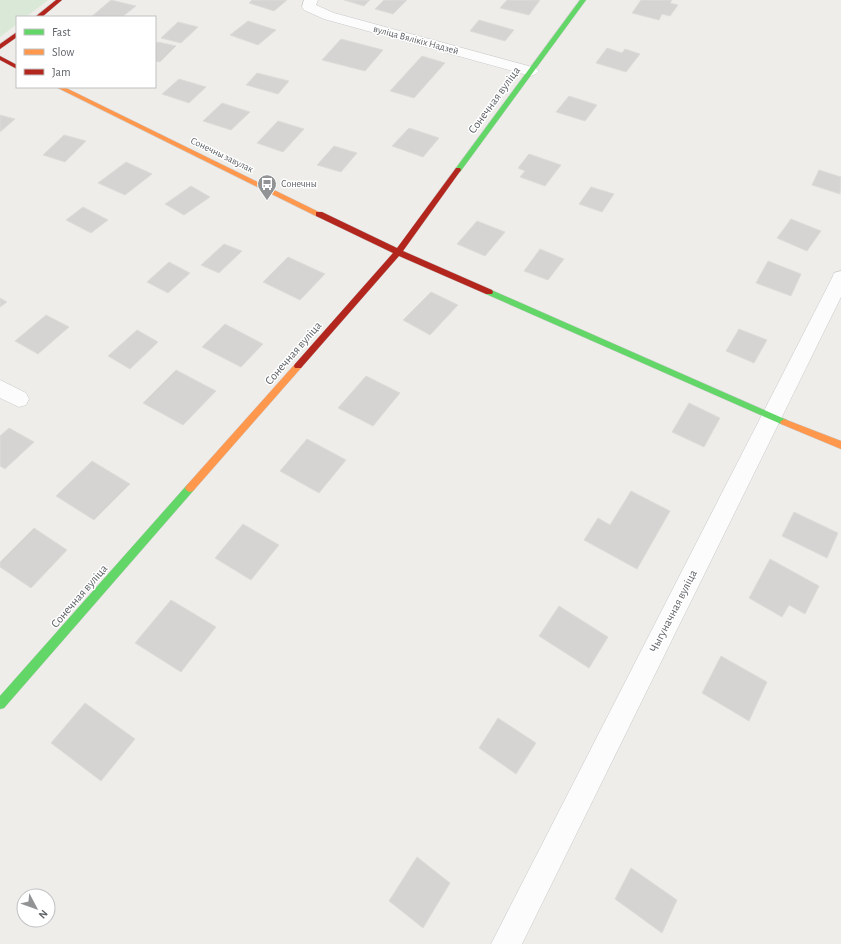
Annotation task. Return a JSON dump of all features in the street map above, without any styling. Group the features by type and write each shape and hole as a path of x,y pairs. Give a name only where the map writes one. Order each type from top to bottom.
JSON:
{"street":[{"path":"39,16 59,0"},
{"name":"вуліца Вялікіх Надзей","path":"310,0 309,7 328,16 531,71"},
{"name":"Сонечная вуліца","path":"0,704 398,252 583,0"},
{"path":"0,47 16,35"},
{"path":"0,58 16,66"},
{"name":"Сонечны завулак","path":"60,88 398,252 770,416 841,445"},
{"name":"Чыгуначная вуліца","path":"506,944 770,416 841,278"},
{"path":"0,388 18,399"}],"green space":[{"path":"0,0 48,0 27,16 16,16 16,25 0,37"}],"building":[{"path":"111,0 136,6 123,16 92,16"},
{"path":"252,0 287,0 274,11 249,3"},
{"path":"344,0 370,0 364,6"},
{"path":"384,0 407,0 393,14 375,9"},
{"path":"507,0 540,0 529,15 500,8"},
{"path":"641,0 672,0 670,3 678,5 670,16 662,14 659,20 632,13"},
{"path":"479,20 514,30 505,41 470,31"},
{"path":"248,21 276,30 258,45 230,35"},
{"path":"178,22 198,27 181,43 161,38"},
{"path":"341,39 383,50 365,71 322,60"},
{"path":"158,42 176,46 160,62 156,61 156,43"},
{"path":"607,48 622,53 625,49 640,54 626,72 596,63"},
{"path":"422,56 445,63 414,98 390,91"},
{"path":"257,73 289,81 278,94 246,85"},
{"path":"179,79 206,87 189,103 162,94"},
{"path":"569,96 597,105 585,121 556,112"},
{"path":"222,103 250,112 231,130 203,121"},
{"path":"0,115 15,119 0,132"},
{"path":"278,121 304,129 283,152 257,143"},
{"path":"409,128 439,138 423,157 392,146"},
{"path":"64,135 86,141 65,162 43,155"},
{"path":"334,146 357,153 341,172 317,165"},
{"path":"529,154 561,165 545,186 520,177 525,171 518,168"},
{"path":"126,162 152,174 125,195 98,183"},
{"path":"819,170 841,177 840,194 812,185"},
{"path":"191,186 210,197 184,215 165,204"},
{"path":"591,187 614,194 602,212 579,204"},
{"path":"83,207 108,220 91,233 66,220"},
{"path":"791,219 821,231 807,251 777,238"},
{"path":"477,221 505,232 485,256 457,244"},
{"path":"224,244 242,251 219,273 201,265"},
{"path":"540,249 564,259 548,280 524,271"},
{"path":"288,257 325,274 300,300 263,282"},
{"path":"768,261 801,274 791,296 756,283"},
{"path":"169,262 190,273 168,293 147,282"},
{"path":"431,292 458,305 430,335 403,320"},
{"path":"0,298 7,302 0,307"},
{"path":"46,315 69,327 38,354 15,341"},
{"path":"225,324 263,344 241,367 202,347"},
{"path":"739,329 767,340 754,363 726,351"},
{"path":"137,330 158,342 130,369 108,356"},
{"path":"176,370 216,391 183,425 143,403"},
{"path":"366,376 400,393 373,426 338,408"},
{"path":"689,403 720,418 704,447 672,432"},
{"path":"9,428 34,442 5,469 0,466 0,436"},
{"path":"307,439 346,460 319,493 280,471"},
{"path":"92,461 130,484 94,520 56,496"},
{"path":"631,491 670,511 637,569 584,540 598,518 610,525"},
{"path":"794,512 838,533 827,558 782,536"},
{"path":"243,524 279,545 251,580 215,558"},
{"path":"34,528 67,550 31,588 0,567 0,562"},
{"path":"770,559 819,586 805,614 789,605 782,617 749,598"},
{"path":"171,600 216,627 181,672 135,643"},
{"path":"559,606 608,637 589,668 539,636"},
{"path":"721,656 767,682 749,721 702,693"},
{"path":"85,703 135,739 101,781 51,743"},
{"path":"498,718 536,743 516,774 479,748"},
{"path":"417,857 450,883 423,928 389,901"},
{"path":"631,868 677,900 662,933 615,899"}],"traffic: fast":[{"path":"458,170 583,0"},
{"path":"489,292 784,422"},
{"path":"0,704 190,488"}],"traffic: slow":[{"path":"61,88 319,214"},
{"path":"190,488 298,366"},
{"path":"784,422 841,445"}],"traffic: jam":[{"path":"39,16 59,0"},
{"path":"0,47 16,35"},
{"path":"0,58 16,66"},
{"path":"298,366 398,252 458,170"},
{"path":"319,214 398,252 489,292"}],"place":[{"name":"Сонечны","path":"267,201"}]}
